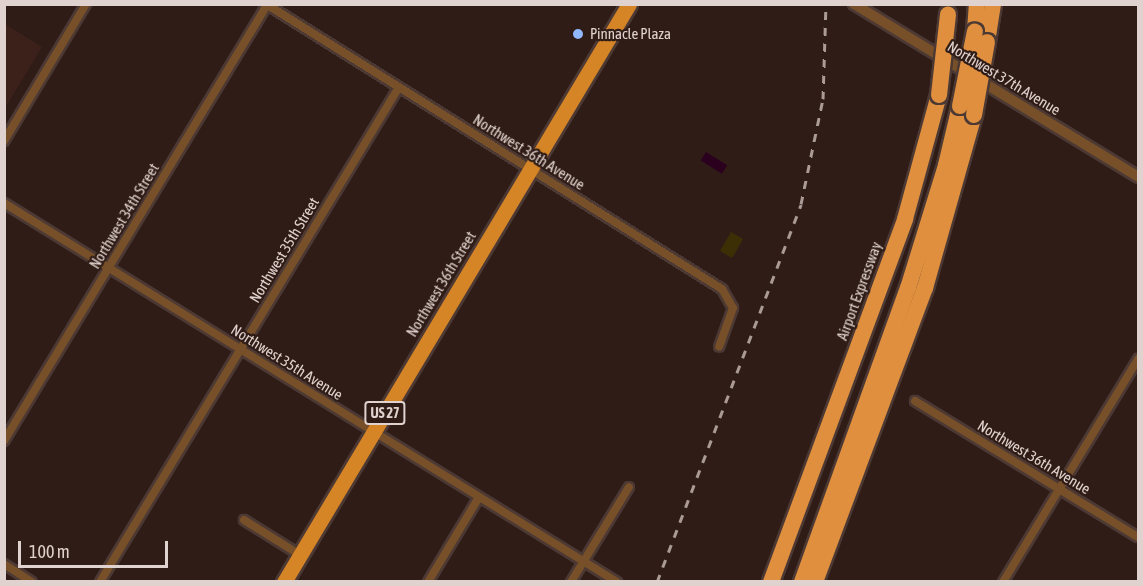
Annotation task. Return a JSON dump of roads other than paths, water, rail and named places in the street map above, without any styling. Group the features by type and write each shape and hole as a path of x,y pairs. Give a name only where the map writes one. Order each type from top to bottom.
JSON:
{"highway":[{"name":"Northwest 36th Street","path":"284,582 629,4"},
{"path":"977,4 981,37"},
{"path":"815,582 925,288 967,111 981,37 993,4"},
{"name":"Airport Expressway","path":"771,582 905,219 925,157 939,95 949,10"},
{"path":"802,582 908,288 946,165 967,111"}],"street":[{"path":"4,141 86,4"},
{"name":"Northwest 37th Avenue","path":"854,4 1138,177"},
{"name":"Northwest 36th Avenue","path":"266,5 531,169 730,297 731,314 719,347"},
{"name":"Northwest 34th Street","path":"4,441 266,5"},
{"name":"Northwest 35th Street","path":"100,582 399,87"},
{"name":"Northwest 35th Avenue","path":"4,203 617,582"},
{"path":"1003,582 1138,359"},
{"name":"Northwest 36th Avenue","path":"915,401 1138,537"},
{"path":"571,582 629,487"},
{"path":"428,582 479,497"},
{"path":"244,520 300,555"},
{"path":"4,564 32,582"}],"railway":[{"path":"657,582 801,204 823,99 826,4"}],"place":[{"name":"Pinnacle Plaza","path":"578,34"}]}
